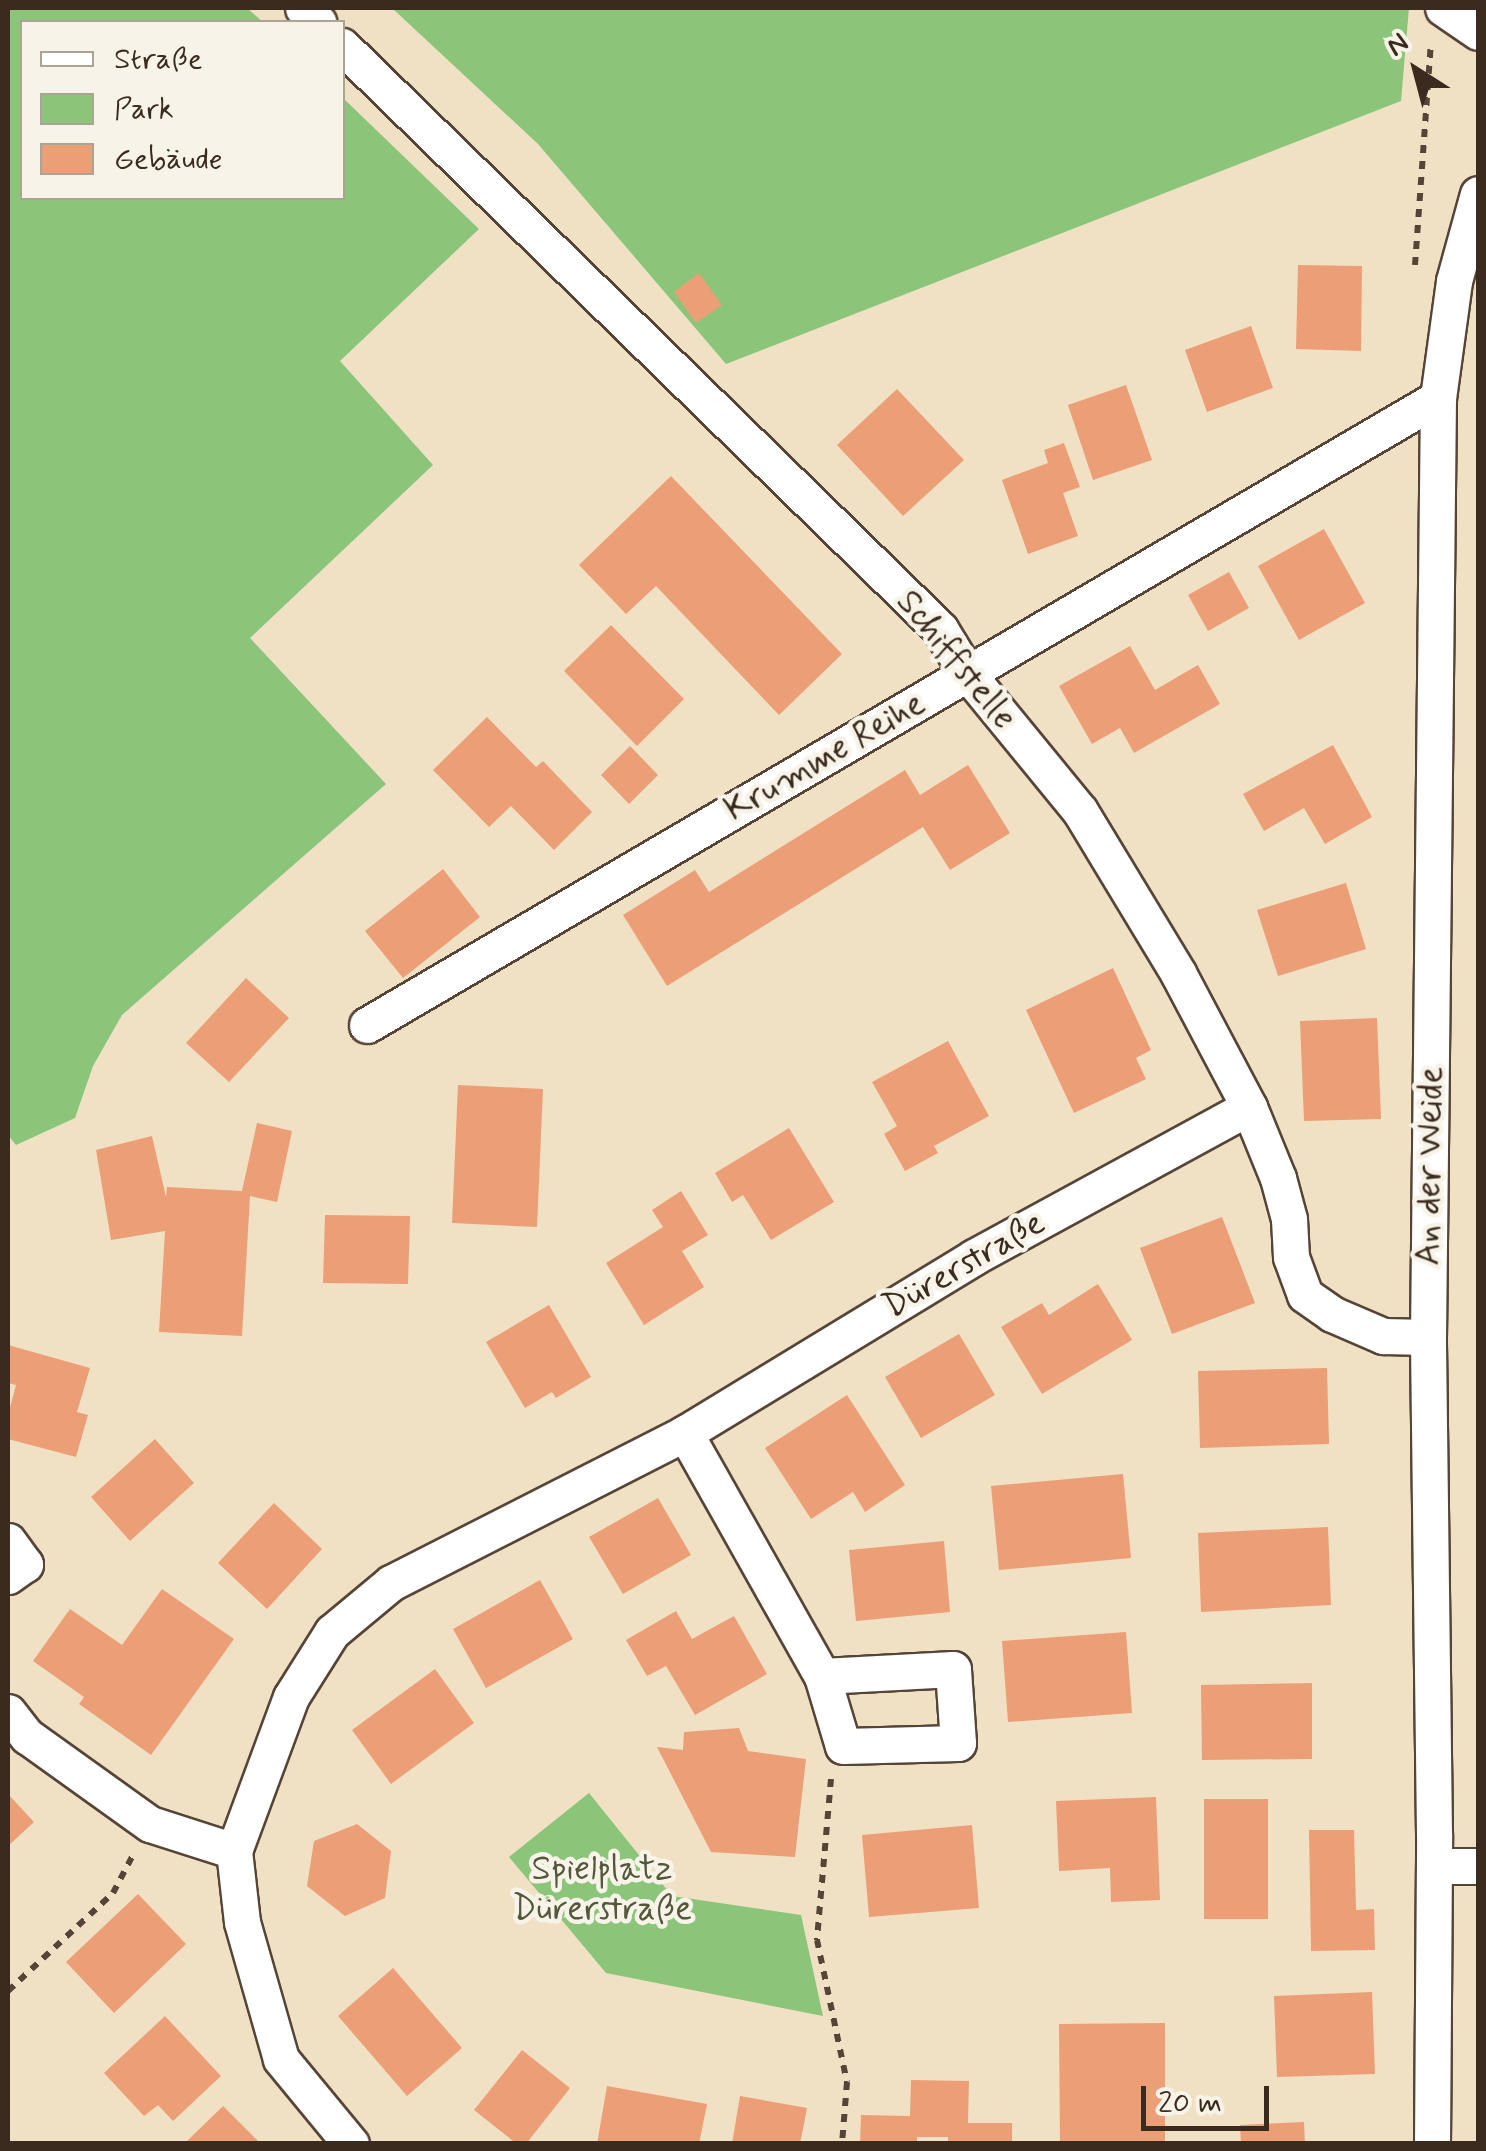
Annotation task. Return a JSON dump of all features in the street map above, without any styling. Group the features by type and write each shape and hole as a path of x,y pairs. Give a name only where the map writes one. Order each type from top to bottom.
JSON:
{"street":[{"path":"1438,17 1478,32"},
{"name":"Schiffstelle","path":"345,49 940,629 967,673 1080,811 1178,973 1249,1107 1278,1178 1289,1219 1290,1257 1305,1295 1332,1314 1383,1336 1428,1337"},
{"name":"An der Weide","path":"1432,2144 1434,1866 1428,1337 1438,398 1454,282 1478,194"},
{"name":"Krumme Reihe","path":"368,1025 1438,398"},
{"name":"Dürerstraße","path":"351,2144 282,2059 242,1922 234,1851 291,1696 332,1632 390,1583 685,1433 974,1256 1249,1107"},
{"path":"685,1433 822,1676 843,1746 958,1743 953,1668 822,1676"},
{"path":"8,1542 25,1564 8,1576"},
{"path":"8,1712 27,1736 150,1824 234,1851"},
{"path":"1434,1866 1478,1866"}],"path":[{"path":"1414,281 1438,17"},
{"path":"842,2144 847,2082 817,1940 828,1786 843,1746"},
{"path":"8,1991 112,1893 150,1824"}],"green space":[{"path":"8,8 247,8 261,20 20,20 20,200 345,200 345,100 479,229 340,361 433,465 250,638 386,784 122,1015 93,1066 75,1118 16,1145 8,1135"},
{"path":"392,8 1409,8 1401,101 726,364 538,144"},
{"name":"Spielplatz Dürerstraße","path":"589,1793 672,1896 801,1915 823,2016 606,1973 509,1857"}],"building":[{"path":"1298,265 1362,266 1361,351 1296,349"},
{"path":"699,273 722,305 696,323 674,292"},
{"path":"1251,326 1273,388 1207,412 1185,350"},
{"path":"1126,385 1152,460 1093,480 1068,405"},
{"path":"897,389 964,460 903,516 837,445"},
{"path":"1064,443 1080,487 1063,493 1078,536 1028,554 1002,480 1048,463 1044,450"},
{"path":"671,476 842,654 779,715 656,586 626,614 579,565"},
{"path":"1324,529 1365,603 1299,640 1258,566"},
{"path":"1229,572 1249,608 1208,631 1188,595"},
{"path":"611,625 684,699 637,746 564,671"},
{"path":"1130,646 1155,690 1198,665 1220,704 1134,753 1120,728 1092,744 1059,686"},
{"path":"487,717 536,767 543,761 592,812 554,850 511,806 489,827 433,770"},
{"path":"1333,745 1372,817 1325,844 1304,808 1264,831 1243,794"},
{"path":"630,746 658,775 629,804 601,775"},
{"path":"968,765 1010,833 950,870 923,827 667,986 623,915 695,870 709,892 905,770 920,795"},
{"path":"443,869 480,917 403,978 365,931"},
{"path":"1346,883 1366,949 1278,976 1257,910"},
{"path":"1113,968 1151,1050 1136,1058 1146,1079 1074,1113 1026,1010"},
{"path":"246,978 289,1018 229,1082 186,1043"},
{"path":"1377,1018 1381,1119 1304,1121 1300,1021"},
{"path":"948,1041 989,1116 934,1146 938,1153 905,1171 884,1134 897,1126 872,1082"},
{"path":"458,1085 543,1089 537,1227 452,1223"},
{"path":"257,1123 292,1131 277,1202 250,1196 242,1336 159,1332 165,1231 111,1240 96,1150 152,1136 166,1197 167,1187 242,1191"},
{"path":"789,1128 834,1202 771,1240 743,1195 732,1202 715,1173"},
{"path":"681,1191 708,1235 682,1251 704,1287 644,1325 606,1263 663,1227 652,1210"},
{"path":"325,1215 410,1216 408,1284 323,1283"},
{"path":"1222,1217 1255,1303 1172,1334 1140,1248"},
{"path":"1098,1284 1132,1340 1042,1394 1001,1327 1042,1303 1049,1315"},
{"path":"549,1305 591,1377 556,1398 552,1392 525,1408 486,1342"},
{"path":"959,1334 995,1395 921,1438 885,1377"},
{"path":"8,1345 90,1368 77,1412 88,1415 76,1457 8,1439 8,1415 16,1385 8,1383"},
{"path":"1327,1368 1329,1444 1200,1448 1198,1371"},
{"path":"847,1395 905,1485 865,1512 853,1492 811,1519 765,1448"},
{"path":"155,1439 194,1483 130,1541 91,1497"},
{"path":"1123,1474 1131,1558 999,1570 991,1486"},
{"path":"658,1498 691,1555 623,1594 589,1537"},
{"path":"274,1503 322,1549 267,1609 218,1563"},
{"path":"1328,1527 1331,1605 1201,1612 1198,1533"},
{"path":"944,1541 950,1612 856,1621 849,1550"},
{"path":"540,1580 573,1639 486,1688 453,1629"},
{"path":"162,1589 234,1639 151,1755 79,1704 84,1697 33,1661 70,1609 122,1645"},
{"path":"676,1611 692,1639 734,1616 767,1674 695,1715 666,1666 647,1676 626,1640"},
{"path":"1126,1632 1132,1713 1008,1722 1002,1641"},
{"path":"435,1669 474,1723 391,1784 352,1730"},
{"path":"1312,1683 1312,1759 1202,1760 1201,1685"},
{"path":"739,1728 748,1751 806,1759 795,1857 711,1852 657,1747 683,1750 684,1732"},
{"path":"8,1794 34,1822 8,1846"},
{"path":"1156,1797 1160,1900 1111,1902 1110,1868 1059,1871 1056,1801"},
{"path":"1204,1799 1268,1799 1268,1919 1204,1919"},
{"path":"357,1824 391,1851 385,1898 345,1916 307,1886 314,1841"},
{"path":"972,1825 979,1908 869,1917 862,1835"},
{"path":"1309,1830 1354,1830 1356,1910 1374,1909 1375,1950 1311,1951"},
{"path":"138,1894 186,1944 114,2013 66,1962"},
{"path":"393,1968 462,2048 407,2096 338,2016"},
{"path":"1372,1992 1375,2074 1277,2077 1274,1996"},
{"path":"165,2016 221,2076 173,2121 158,2105 144,2116 104,2073"},
{"path":"1165,2023 1165,2144 1060,2144 1059,2024"},
{"path":"522,2050 570,2088 526,2144 517,2144 474,2110"},
{"path":"911,2080 969,2081 968,2123 1012,2123 1012,2144 948,2144 948,2137 917,2137 917,2144 860,2144 861,2115 910,2116"},
{"path":"607,2086 707,2104 699,2144 597,2144"},
{"path":"740,2096 807,2108 800,2144 732,2144"},
{"path":"223,2106 261,2144 184,2144"},
{"path":"1304,2122 1305,2144 1241,2144 1240,2125"}]}
